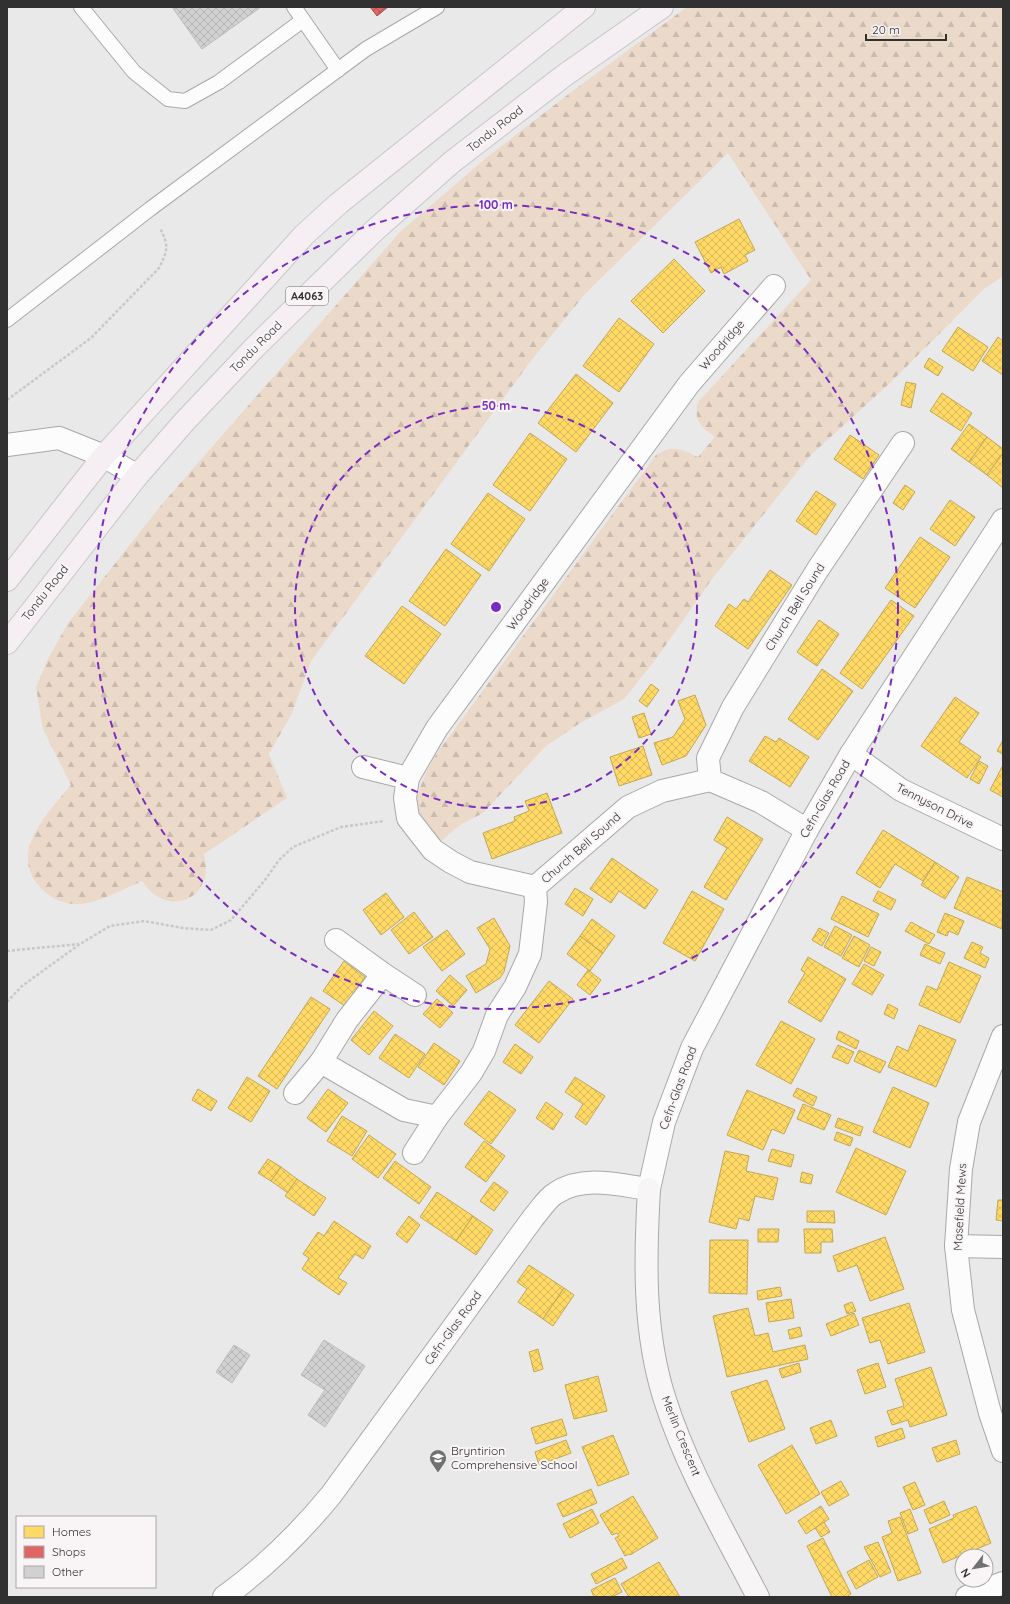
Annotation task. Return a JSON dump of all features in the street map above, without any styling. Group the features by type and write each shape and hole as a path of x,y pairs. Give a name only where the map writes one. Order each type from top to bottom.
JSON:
{"main road":[{"path":"7,580 104,456 304,235 332,209 584,7"},
{"name":"Tondu Road","path":"7,642 137,476 255,347 375,230 452,162 565,74 662,7"}],"street":[{"name":"Woodridge","path":"535,887 470,872 433,850 408,818 405,798 408,778 437,728 689,384 774,286"},
{"path":"7,445 32,440 59,438 104,456 137,476"},
{"name":"Church Bell Sound","path":"414,1153 437,1117 471,1073 484,1051 497,1015 515,987 530,954 536,902 535,887 628,807 662,791 710,780 708,758 733,707 818,569 902,443"},
{"name":"Cefn-Glas Road","path":"224,1597 252,1577 308,1524 533,1218 555,1193 574,1184 592,1183 649,1189 664,1122 692,1048 807,830 851,754 1003,520"},
{"name":"Tennyson Drive","path":"851,754 901,790 1003,839"},
{"path":"363,767 408,778"},
{"path":"710,780 761,802 807,830"},
{"path":"336,940 415,995"},
{"path":"294,1093 321,1062 347,1020 383,974"},
{"name":"Masefield Mews","path":"1003,1036 969,1122 961,1169 956,1246 963,1310 990,1413 1003,1451"},
{"path":"321,1062 404,1110 437,1117"},
{"name":"Merlin Crescent","path":"649,1189 646,1288 653,1347 665,1399 688,1458 758,1597"},
{"path":"956,1246 1003,1247"},
{"path":"967,1597 1003,1583"}],"lane":[{"path":"81,7 134,72 168,99 185,101 219,82 303,20"},
{"path":"294,7 338,70"},
{"path":"7,320 150,209 366,49 437,7"}],"path":[{"path":"7,400 91,338 159,268 166,255 168,246 150,209"},
{"path":"7,1002 22,986 80,944 110,926 144,921 183,928 211,930 231,920 265,880 279,860 293,847 341,827 408,818"},
{"path":"7,951 80,944"}],"green space":[{"path":"687,7 1003,7 1003,276 984,289 890,383 810,456 712,579 656,659 624,699 577,725 546,746 483,813 460,825 441,841 429,832 421,822 417,812 419,791 435,756 656,455 667,450 677,449 698,457 715,437 702,426 697,418 698,402 811,280 728,153 585,294 530,362 311,661 292,713 269,754 287,798 204,854 206,870 203,883 196,893 187,899 176,901 164,900 152,893 142,881 111,895 86,903 69,904 51,896 43,890 32,876 28,862 29,848 34,834 42,821 71,785 43,729 36,687 49,657 68,623 163,503 400,232 486,158 570,93"}],"building: Homes":[{"path":"739,219 755,250 745,255 748,261 724,274 721,267 711,273 695,242"},
{"path":"674,259 705,291 663,333 631,301"},
{"path":"619,318 654,344 619,392 583,366"},
{"path":"958,327 988,347 973,371 942,351"},
{"path":"998,337 1003,341 1003,375 982,361"},
{"path":"929,358 943,367 938,376 924,367"},
{"path":"576,374 613,403 576,452 538,423"},
{"path":"906,382 916,384 911,408 901,405"},
{"path":"942,393 972,413 961,431 930,411"},
{"path":"969,424 987,437 969,462 951,449"},
{"path":"530,433 567,459 530,511 493,485"},
{"path":"850,435 879,455 863,479 834,459"},
{"path":"987,437 1003,449 1003,453 987,475 969,462"},
{"path":"1003,453 1003,488 987,475"},
{"path":"905,485 915,492 903,510 893,503"},
{"path":"816,491 836,504 816,535 796,521"},
{"path":"488,493 525,519 489,571 451,544"},
{"path":"950,500 975,517 955,546 930,529"},
{"path":"920,537 950,557 915,608 885,588"},
{"path":"446,549 481,575 445,626 409,601"},
{"path":"770,570 792,585 748,649 715,626 729,604 736,609 744,599 748,602"},
{"path":"891,600 914,616 862,689 840,673"},
{"path":"402,606 441,634 404,684 365,656"},
{"path":"819,620 839,634 817,666 797,652"},
{"path":"822,669 853,691 818,740 788,719"},
{"path":"651,684 659,690 647,707 639,701"},
{"path":"695,695 706,725 686,756 662,765 654,743 673,737 685,719 678,701"},
{"path":"955,697 979,713 959,742 981,757 967,778 921,746"},
{"path":"644,713 651,734 639,738 632,717"},
{"path":"765,736 776,742 779,738 809,757 790,787 749,761"},
{"path":"1003,740 1003,754 997,751"},
{"path":"643,746 652,775 619,786 610,757"},
{"path":"979,761 988,766 979,784 970,779"},
{"path":"1003,765 1003,797 990,790"},
{"path":"547,793 562,833 492,859 483,833 515,821 514,817 529,811 525,801"},
{"path":"727,817 763,839 726,900 704,887 727,848 714,840"},
{"path":"883,830 935,862 923,881 895,864 880,888 856,873"},
{"path":"612,858 658,890 645,909 619,891 611,903 590,889"},
{"path":"935,862 959,877 945,899 921,885"},
{"path":"967,877 1003,892 1002,929 954,908"},
{"path":"575,888 593,899 583,916 565,904"},
{"path":"692,891 724,909 695,961 663,943"},
{"path":"878,891 896,900 891,910 873,901"},
{"path":"386,893 404,917 381,935 363,910"},
{"path":"842,896 879,914 868,937 831,919"},
{"path":"414,912 433,937 409,954 391,930"},
{"path":"945,913 964,921 958,935 949,931 947,936 937,932"},
{"path":"494,918 510,946 504,972 500,978 476,993 466,976 486,964 490,949 477,928"},
{"path":"592,919 615,936 603,953 580,936"},
{"path":"911,922 935,935 929,944 905,931"},
{"path":"835,926 852,935 841,956 824,947"},
{"path":"819,928 829,933 822,946 812,940"},
{"path":"447,930 465,954 442,971 423,947"},
{"path":"580,936 603,953 590,971 567,954"},
{"path":"854,936 870,945 859,967 842,958"},
{"path":"972,942 983,947 980,953 989,958 985,968 964,958"},
{"path":"925,944 945,953 940,964 920,955"},
{"path":"871,947 881,952 874,966 864,961"},
{"path":"808,957 846,979 821,1022 788,1002 805,973 801,970"},
{"path":"344,961 365,977 345,1006 323,991"},
{"path":"949,962 981,976 960,1023 919,1005 927,986 937,990"},
{"path":"864,964 884,975 872,995 852,984"},
{"path":"588,970 601,980 590,995 577,985"},
{"path":"450,975 467,990 453,1006 436,991"},
{"path":"549,981 573,999 539,1043 515,1025"},
{"path":"311,997 330,1009 277,1089 258,1076"},
{"path":"437,999 453,1013 440,1028 423,1014"},
{"path":"888,1004 898,1009 894,1019 884,1014"},
{"path":"374,1011 393,1026 369,1055 351,1040"},
{"path":"781,1021 815,1039 791,1084 756,1065"},
{"path":"919,1025 956,1040 936,1087 888,1067 897,1046 908,1051"},
{"path":"839,1031 859,1041 856,1049 836,1039"},
{"path":"395,1034 425,1054 409,1078 379,1058"},
{"path":"434,1043 460,1061 444,1085 418,1067"},
{"path":"515,1044 533,1057 521,1074 503,1062"},
{"path":"838,1045 854,1052 848,1064 832,1057"},
{"path":"859,1050 886,1062 880,1073 854,1061"},
{"path":"247,1077 270,1091 251,1122 228,1108"},
{"path":"575,1077 605,1096 586,1125 575,1117 583,1104 565,1092"},
{"path":"893,1087 929,1103 910,1148 873,1132"},
{"path":"797,1088 817,1097 813,1106 793,1096"},
{"path":"198,1089 217,1101 211,1111 192,1100"},
{"path":"328,1089 348,1103 326,1132 307,1118"},
{"path":"747,1090 795,1110 784,1134 772,1129 763,1150 727,1135"},
{"path":"489,1091 516,1110 491,1144 464,1124"},
{"path":"546,1102 563,1114 553,1130 536,1118"},
{"path":"803,1104 831,1115 824,1130 797,1119"},
{"path":"342,1116 367,1131 352,1156 327,1141"},
{"path":"838,1118 863,1127 860,1136 835,1127"},
{"path":"837,1132 853,1138 850,1146 834,1140"},
{"path":"369,1135 396,1154 378,1178 352,1159"},
{"path":"484,1141 505,1156 486,1182 465,1167"},
{"path":"856,1148 906,1171 886,1215 836,1192"},
{"path":"772,1149 794,1155 791,1167 768,1161"},
{"path":"725,1151 749,1156 746,1171 778,1178 773,1200 755,1196 749,1221 739,1218 736,1229 709,1222"},
{"path":"268,1159 281,1167 271,1181 258,1173"},
{"path":"395,1161 431,1187 419,1204 383,1178"},
{"path":"281,1167 297,1179 288,1193 271,1181"},
{"path":"802,1172 813,1175 811,1184 800,1182"},
{"path":"297,1179 326,1198 314,1216 285,1196"},
{"path":"494,1182 508,1192 494,1211 480,1201"},
{"path":"437,1192 473,1216 456,1241 420,1217"},
{"path":"998,1200 1003,1200 1003,1221 996,1220"},
{"path":"807,1211 834,1211 835,1223 807,1222"},
{"path":"409,1216 420,1225 407,1243 396,1234"},
{"path":"473,1216 493,1230 476,1255 456,1241"},
{"path":"334,1221 371,1246 363,1259 355,1254 338,1278 347,1283 339,1295 302,1269 309,1258 303,1254 318,1232 324,1236"},
{"path":"758,1229 779,1229 778,1242 758,1242"},
{"path":"804,1229 832,1229 833,1242 821,1242 821,1253 805,1253"},
{"path":"885,1237 904,1289 870,1301 857,1265 838,1272 833,1256"},
{"path":"710,1240 748,1240 747,1294 709,1293"},
{"path":"529,1265 564,1288 543,1319 518,1302 527,1289 517,1282"},
{"path":"780,1287 782,1296 758,1300 757,1291"},
{"path":"564,1288 574,1295 553,1326 543,1319"},
{"path":"791,1299 794,1318 769,1322 766,1303"},
{"path":"852,1302 856,1311 847,1314 844,1305"},
{"path":"909,1303 925,1352 888,1364 880,1340 870,1343 862,1318"},
{"path":"748,1308 755,1336 768,1333 773,1352 805,1345 808,1359 727,1377 713,1316"},
{"path":"854,1313 859,1325 831,1336 826,1324"},
{"path":"800,1327 802,1336 790,1339 788,1330"},
{"path":"538,1349 543,1369 534,1372 529,1352"},
{"path":"799,1363 801,1372 782,1378 779,1369"},
{"path":"878,1363 886,1387 865,1394 857,1370"},
{"path":"931,1367 947,1415 910,1427 908,1420 892,1425 887,1411 904,1406 895,1379"},
{"path":"598,1376 607,1411 574,1419 565,1385"},
{"path":"767,1380 785,1429 749,1442 731,1392"},
{"path":"562,1419 567,1435 536,1444 531,1428"},
{"path":"831,1420 837,1436 816,1444 810,1428"},
{"path":"902,1428 905,1438 878,1447 875,1437"},
{"path":"613,1435 629,1474 598,1486 582,1447"},
{"path":"566,1440 571,1453 539,1465 535,1452"},
{"path":"956,1440 960,1454 937,1462 932,1448"},
{"path":"792,1445 820,1494 786,1514 758,1465"},
{"path":"841,1481 849,1495 829,1506 821,1492"},
{"path":"915,1482 925,1505 913,1510 903,1487"},
{"path":"591,1489 597,1503 563,1517 557,1504"},
{"path":"633,1496 658,1538 630,1555 625,1556 615,1538 619,1536 617,1533 612,1535 600,1515"},
{"path":"944,1501 950,1515 930,1524 924,1510"},
{"path":"821,1506 829,1519 806,1534 798,1521"},
{"path":"976,1506 991,1543 979,1548 954,1548 954,1558 943,1563 929,1529 954,1518 953,1515"},
{"path":"592,1509 599,1523 570,1538 563,1524"},
{"path":"910,1509 918,1530 908,1534 900,1513"},
{"path":"900,1517 921,1573 898,1581 882,1537 892,1533 888,1521"},
{"path":"824,1522 830,1532 821,1537 815,1528"},
{"path":"823,1538 851,1594 846,1597 832,1597 807,1546"},
{"path":"878,1542 891,1572 880,1577 864,1547"},
{"path":"622,1558 627,1568 596,1584 591,1574"},
{"path":"869,1560 878,1577 856,1589 847,1572"},
{"path":"659,1562 680,1597 629,1597 621,1584"},
{"path":"615,1578 622,1592 611,1597 594,1597 591,1590"}],"building: Shops":[{"path":"370,7 388,7 377,16"}],"building: Other":[{"path":"172,7 261,7 202,49"},
{"path":"324,1340 365,1366 325,1427 308,1415 325,1390 301,1375"},
{"path":"234,1345 250,1355 232,1383 216,1372"}],"place":[{"name":"Bryntirion Comprehensive School","path":"438,1473"}]}
